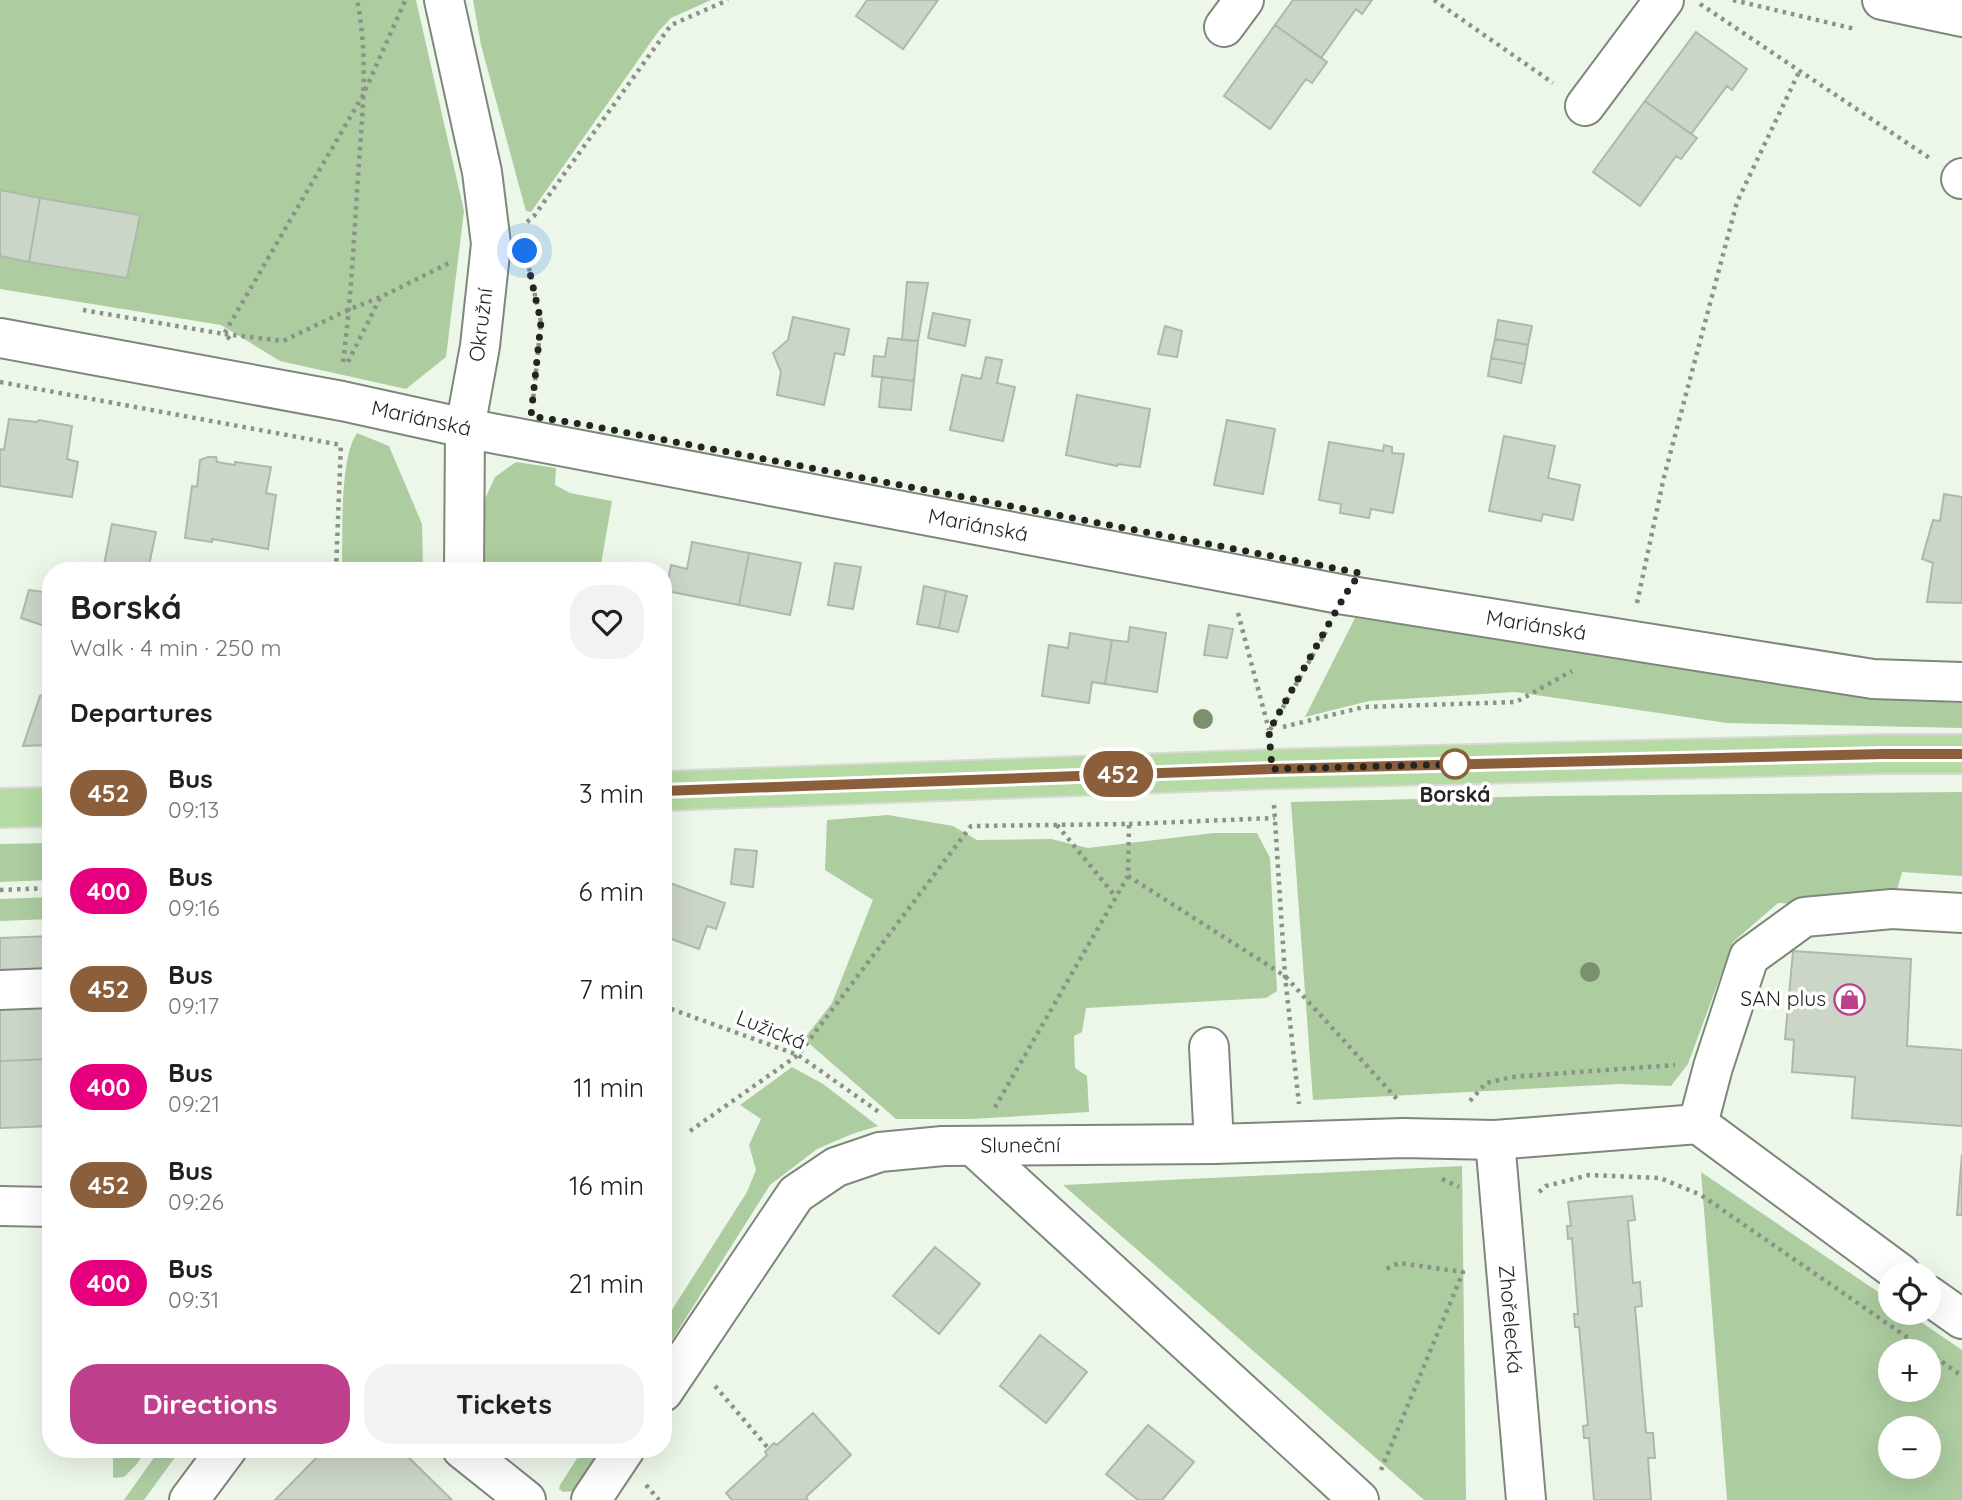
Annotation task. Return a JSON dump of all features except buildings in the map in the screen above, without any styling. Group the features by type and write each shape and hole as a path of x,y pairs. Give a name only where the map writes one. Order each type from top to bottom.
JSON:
{"main road":[{"path":"672,791 1272,769 1962,754"},
{"path":"0,808 42,807"}],"street":[{"name":"Okružní","path":"444,0 482,172 509,249 480,346 465,428 464,562"},
{"path":"1585,106 1664,0"},
{"path":"1875,16 1962,17"},
{"name":"Mariánská","path":"0,338 342,401 465,428 1345,595 1873,679 1962,682"},
{"path":"1885,1262 1698,1124 1713,1067 1749,957 1804,917 1892,909 1962,913"},
{"path":"0,990 42,988"},
{"path":"1209,1047 1214,1144"},
{"name":"Sluneční","path":"672,1379 796,1194 836,1167 880,1152 943,1146 1304,1143 1403,1138 1495,1140 1698,1124"},
{"name":"Zhořelecká","path":"1495,1140 1526,1500"},
{"path":"973,1146 1369,1487"},
{"path":"0,1206 42,1207"},
{"path":"1941,1305 1962,1320"},
{"path":"189,1500 220,1458"},
{"path":"473,1458 525,1499"},
{"path":"591,1500 633,1464"}],"path":[{"path":"342,375 350,309 363,95 361,20 357,0"},
{"path":"224,334 363,95 405,0"},
{"path":"79,310 283,341 350,309 509,249 520,228 534,216 671,25 728,0"},
{"path":"1434,0 1585,106"},
{"path":"1695,0 1961,178"},
{"path":"1733,0 1875,16"},
{"path":"1636,604 1664,477 1737,202 1800,70"},
{"path":"509,249 541,322 533,403"},
{"path":"224,334 235,342"},
{"path":"0,382 341,445"},
{"path":"1269,731 1345,595"},
{"path":"1237,610 1269,731"},
{"path":"1269,731 1364,707 1516,702 1624,641"},
{"path":"1272,769 1285,976 1304,1143"},
{"path":"690,1131 798,1055 971,825 1129,824 1275,818"},
{"path":"973,1146 1128,876 1129,824"},
{"path":"1057,825 1116,897"},
{"path":"1128,876 1285,976 1403,1105 1403,1138"},
{"path":"0,890 42,888"},
{"name":"Lužická","path":"672,1009 798,1055 884,1115"},
{"path":"1457,1102 1471,1101 1486,1083 1513,1077 1688,1064 1713,1067"},
{"path":"1531,1198 1546,1185 1589,1175 1660,1178 1702,1195 1909,1339"},
{"path":"1369,1487 1463,1272 1399,1263 1384,1270"},
{"path":"1941,1361 1962,1376"},
{"path":"714,1385 768,1448"},
{"path":"633,1464 659,1500"}],"green space":[{"path":"0,0 416,0 464,211 446,357 406,389 280,361 221,325 0,289"},
{"path":"473,0 711,0 671,18 658,32 531,212 526,211 521,193 481,45"},
{"path":"357,433 389,446 422,524 423,562 342,562 345,479 351,445"},
{"path":"516,462 556,468 555,485 570,493 612,501 601,562 485,562 485,499 495,477"},
{"path":"1355,618 1890,698 1962,703 1962,728 1727,723 1515,692 1369,701 1305,717"},
{"path":"1962,792 1962,876 1902,872 1892,909 1778,903 1733,942 1688,1064 1671,1086 1620,1084 1313,1100 1291,802 1547,796"},
{"path":"888,815 953,826 977,840 1051,839 1088,848 1214,833 1257,833 1270,858 1277,991 1266,998 1086,1008 1082,1032 1074,1036 1075,1068 1087,1076 1089,1112 972,1119 896,1119 804,1039 832,1003 873,900 825,870 827,820"},
{"path":"42,843 42,880 0,882 0,844"},
{"path":"42,897 42,919 0,921 0,899"},
{"path":"792,1067 823,1084 878,1126 817,1149 770,1185 672,1340 672,1310 747,1192 756,1170 749,1145 761,1119 740,1105"},
{"path":"1462,1166 1466,1500 1424,1500 1063,1185"},
{"path":"1701,1172 1878,1292 1878,1325 1926,1325 1962,1350 1962,1500 1727,1500"},
{"path":"113,1458 141,1458 124,1477 113,1478"},
{"path":"154,1458 174,1458 144,1500 124,1500"},
{"path":"577,1458 597,1458 575,1491 563,1492 559,1489"}],"bus line":[{"name":"452","path":"672,791 1272,769 1962,754"}],"place":[{"name":"Borská","path":"1455,764"},
{"name":"SAN plus","path":"1849,999"}],"route":[{"path":"525,251 541,322 531,416 1360,573 1269,731 1272,769 1467,764 1455,764"}]}
